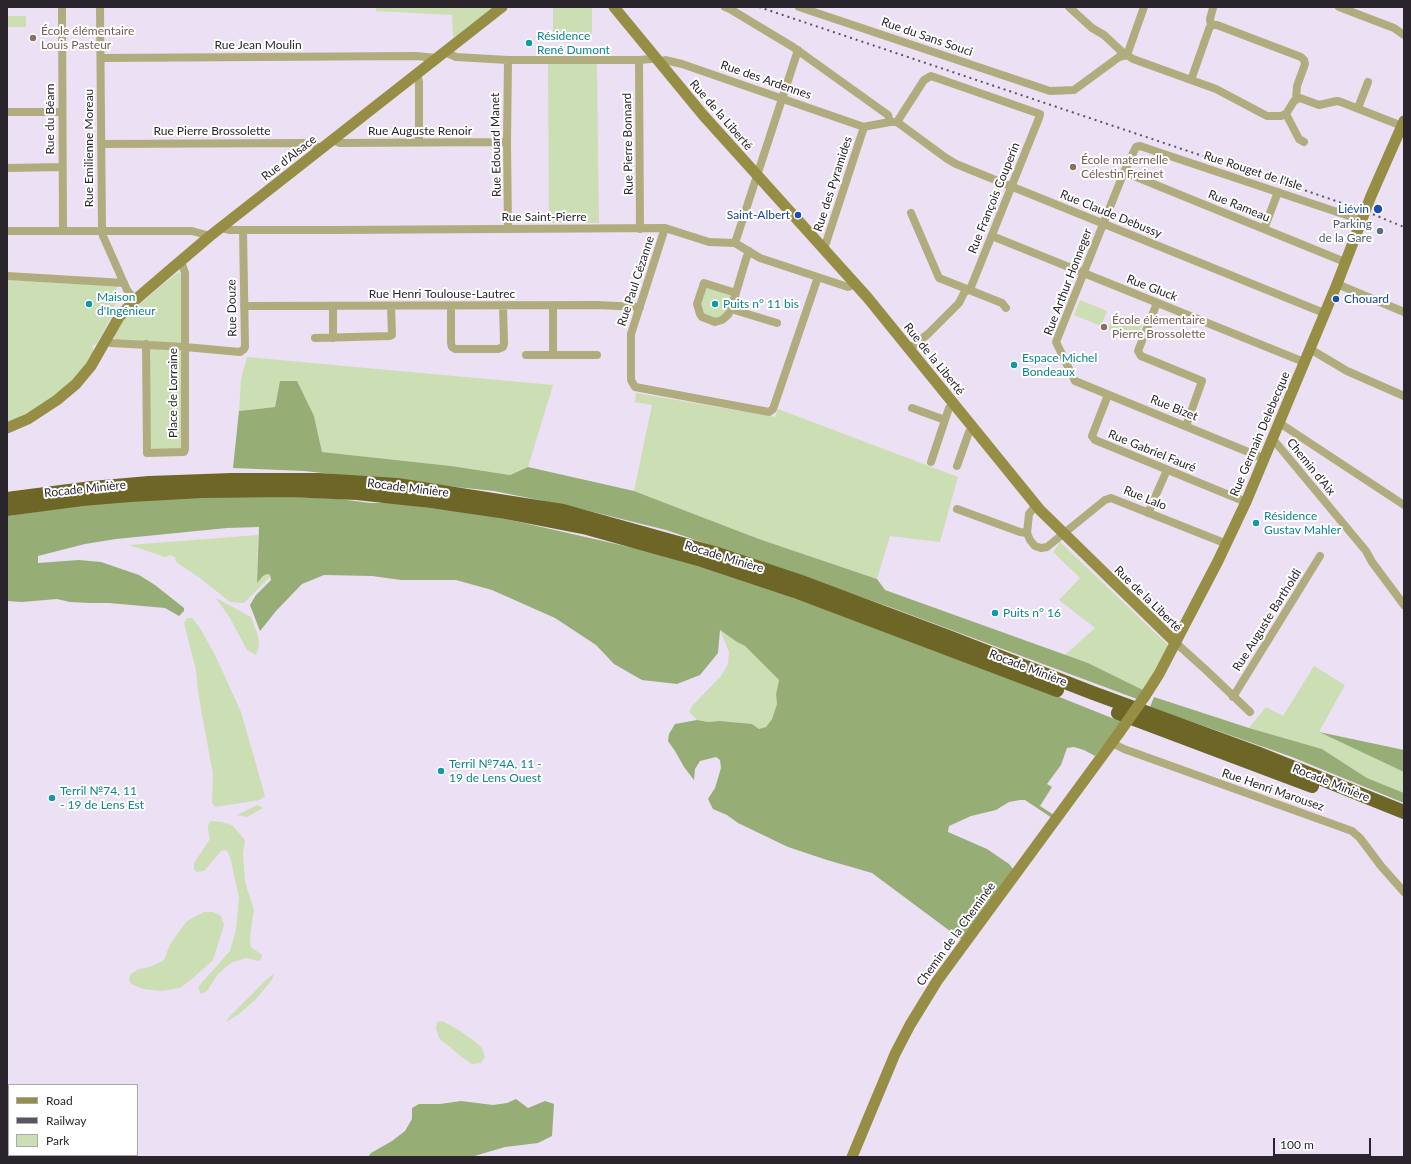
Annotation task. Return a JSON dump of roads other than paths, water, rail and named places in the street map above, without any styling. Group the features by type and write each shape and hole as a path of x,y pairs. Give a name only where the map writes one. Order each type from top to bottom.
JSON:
{"highway":[{"name":"Rocade Minière","path":"7,499 92,488 150,483 232,480 319,480 397,485 563,511 714,553 804,583 1257,754 1404,812"},
{"name":"Rocade Minière","path":"7,509 82,499 130,495 202,491 288,490 357,493 431,501 500,511 587,528 702,560 795,591 1301,781 1404,822"}],"street":[{"name":"Rue du Béarn","path":"62,7 63,231"},
{"name":"Rue Emilienne Moreau","path":"100,7 102,231 124,283 135,300"},
{"name":"Rue d'Alsace","path":"7,428 28,419 57,400 76,384 91,366 119,317 135,300 210,236 502,7"},
{"name":"Rue de la Liberté","path":"614,7 703,115 856,284 1036,505 1062,534 1250,712"},
{"name":"Rue Claude Debussy","path":"725,7 798,50 888,115 893,122 952,162 1324,313"},
{"name":"Rue du Sans Souci","path":"799,7 1050,91 1074,90 1119,57 1127,55"},
{"path":"1069,7 1092,28 1104,35 1133,59 1148,66 1216,89 1267,116 1281,116 1286,114 1296,99 1297,86 1305,64 1304,60 1301,57 1216,25 1211,25"},
{"path":"1127,55 1144,7"},
{"path":"1339,7 1352,9 1394,28 1404,35"},
{"path":"1191,80 1211,25 1210,19 1213,8"},
{"path":"735,243 798,50"},
{"name":"Rue Jean Moulin","path":"101,58 441,55 456,58 508,60"},
{"path":"416,56 421,63 419,143"},
{"name":"Rue des Ardennes","path":"508,60 665,60 682,64 864,127"},
{"name":"Rue Edouard Manet","path":"508,60 508,229"},
{"name":"Rue Pierre Bonnard","path":"639,60 640,228"},
{"name":"Rue François Couperin","path":"893,122 924,80 931,76 1040,114 971,287 963,295 959,303 928,334 909,349"},
{"path":"1358,108 1368,82"},
{"path":"1296,99 1300,98 1319,105 1337,101 1403,124"},
{"path":"7,112 62,112"},
{"path":"1286,114 1299,139 1304,142"},
{"name":"Rue des Pyramides","path":"824,249 864,127 893,122"},
{"name":"Rue Germain Delebecque","path":"1112,743 1150,690 1227,544 1337,284 1361,220 1403,124"},
{"name":"Rue Auguste Renoir","path":"333,140 340,143 507,142"},
{"name":"Rue Pierre Brossolette","path":"101,144 304,143 319,147 321,150"},
{"name":"Rue Rouget de l'Isle","path":"1136,147 1140,146 1361,220"},
{"name":"Rue Arthur Honneger","path":"1075,381 1056,342 1124,172 1136,147"},
{"path":"7,168 62,168"},
{"name":"Rue Rameau","path":"1124,172 1345,262"},
{"path":"1264,229 1278,192"},
{"path":"911,213 938,276 944,280 1002,303 1006,308"},
{"name":"Rue Saint-Pierre","path":"221,228 230,230 665,228 709,242 735,243 760,258 848,287 856,284"},
{"name":"Rue Paul Cézanne","path":"665,228 631,334 630,380 635,387 769,412 773,409 818,277"},
{"name":"Rue Douze","path":"185,347 240,352 245,347 243,230"},
{"path":"7,231 192,231 210,236"},
{"name":"Rue Gluck","path":"992,236 1304,362"},
{"path":"736,294 704,283 698,304 700,314 702,317 715,322 722,320 728,315 736,294 749,251"},
{"name":"Place de Lorraine","path":"146,344 147,453 184,452 185,273 181,261"},
{"path":"7,276 124,283"},
{"path":"1337,284 1404,312"},
{"path":"1157,303 1138,351 1140,356 1202,381 1186,426"},
{"name":"Rue Henri Toulouse-Lautrec","path":"244,306 597,305 640,307"},
{"path":"333,306 333,338"},
{"path":"315,338 388,337 392,335 391,306"},
{"path":"451,306 452,347 455,349 498,350 503,347 504,344 503,306"},
{"path":"553,306 553,355"},
{"path":"731,309 777,323"},
{"path":"105,341 110,343 185,347"},
{"path":"1310,349 1346,370 1404,396"},
{"path":"526,355 597,355"},
{"name":"Rue Bizet","path":"1075,381 1263,458"},
{"name":"Rue Gabriel Fauré","path":"1108,395 1092,436 1095,440 1246,502"},
{"path":"930,462 949,408 953,404"},
{"path":"912,408 945,420"},
{"path":"1278,422 1404,505"},
{"path":"957,466 969,432 973,428"},
{"name":"Chemin d'Aix","path":"1272,438 1366,551 1372,562 1404,605"},
{"path":"1148,513 1167,470"},
{"name":"Rue Lalo","path":"1062,534 1108,499 1114,499 1227,544"},
{"path":"1036,505 1029,514 1027,533 1030,540 1036,546 1041,548 1047,547 1062,534"},
{"path":"957,509 1020,532 1027,533"},
{"name":"Rue Auguste Bartholdi","path":"1234,697 1320,556"},
{"name":"Rue Henri Marousez","path":"1112,743 1124,750 1352,831 1360,838 1381,866 1404,892"},
{"name":"Chemin de la Cheminée","path":"852,1157 895,1054 910,1025 937,981 1112,743"}],"railway":[{"path":"759,7 1304,190 1365,211 1404,227"}],"place":[{"name":"École élémentaire Louis Pasteur","path":"33,38"},
{"name":"Résidence René Dumont","path":"529,43"},
{"name":"École maternelle Célestin Freinet","path":"1073,167"},
{"name":"Liévin","path":"1378,209"},
{"name":"Saint-Albert","path":"798,215"},
{"name":"Parking de la Gare","path":"1380,231"},
{"name":"Chouard","path":"1336,299"},
{"name":"Maison d'Ingénieur","path":"89,304"},
{"name":"Puits n° 11 bis","path":"715,304"},
{"name":"École élémentaire Pierre Brossolette","path":"1104,327"},
{"name":"Espace Michel Bondeaux","path":"1014,365"},
{"name":"Résidence Gustav Mahler","path":"1256,523"},
{"name":"Puits n° 16","path":"995,613"},
{"name":"Terril №74A, 11 - 19 de Lens Ouest","path":"441,771"},
{"name":"Terril №74, 11 - 19 de Lens Est","path":"52,798"}]}
